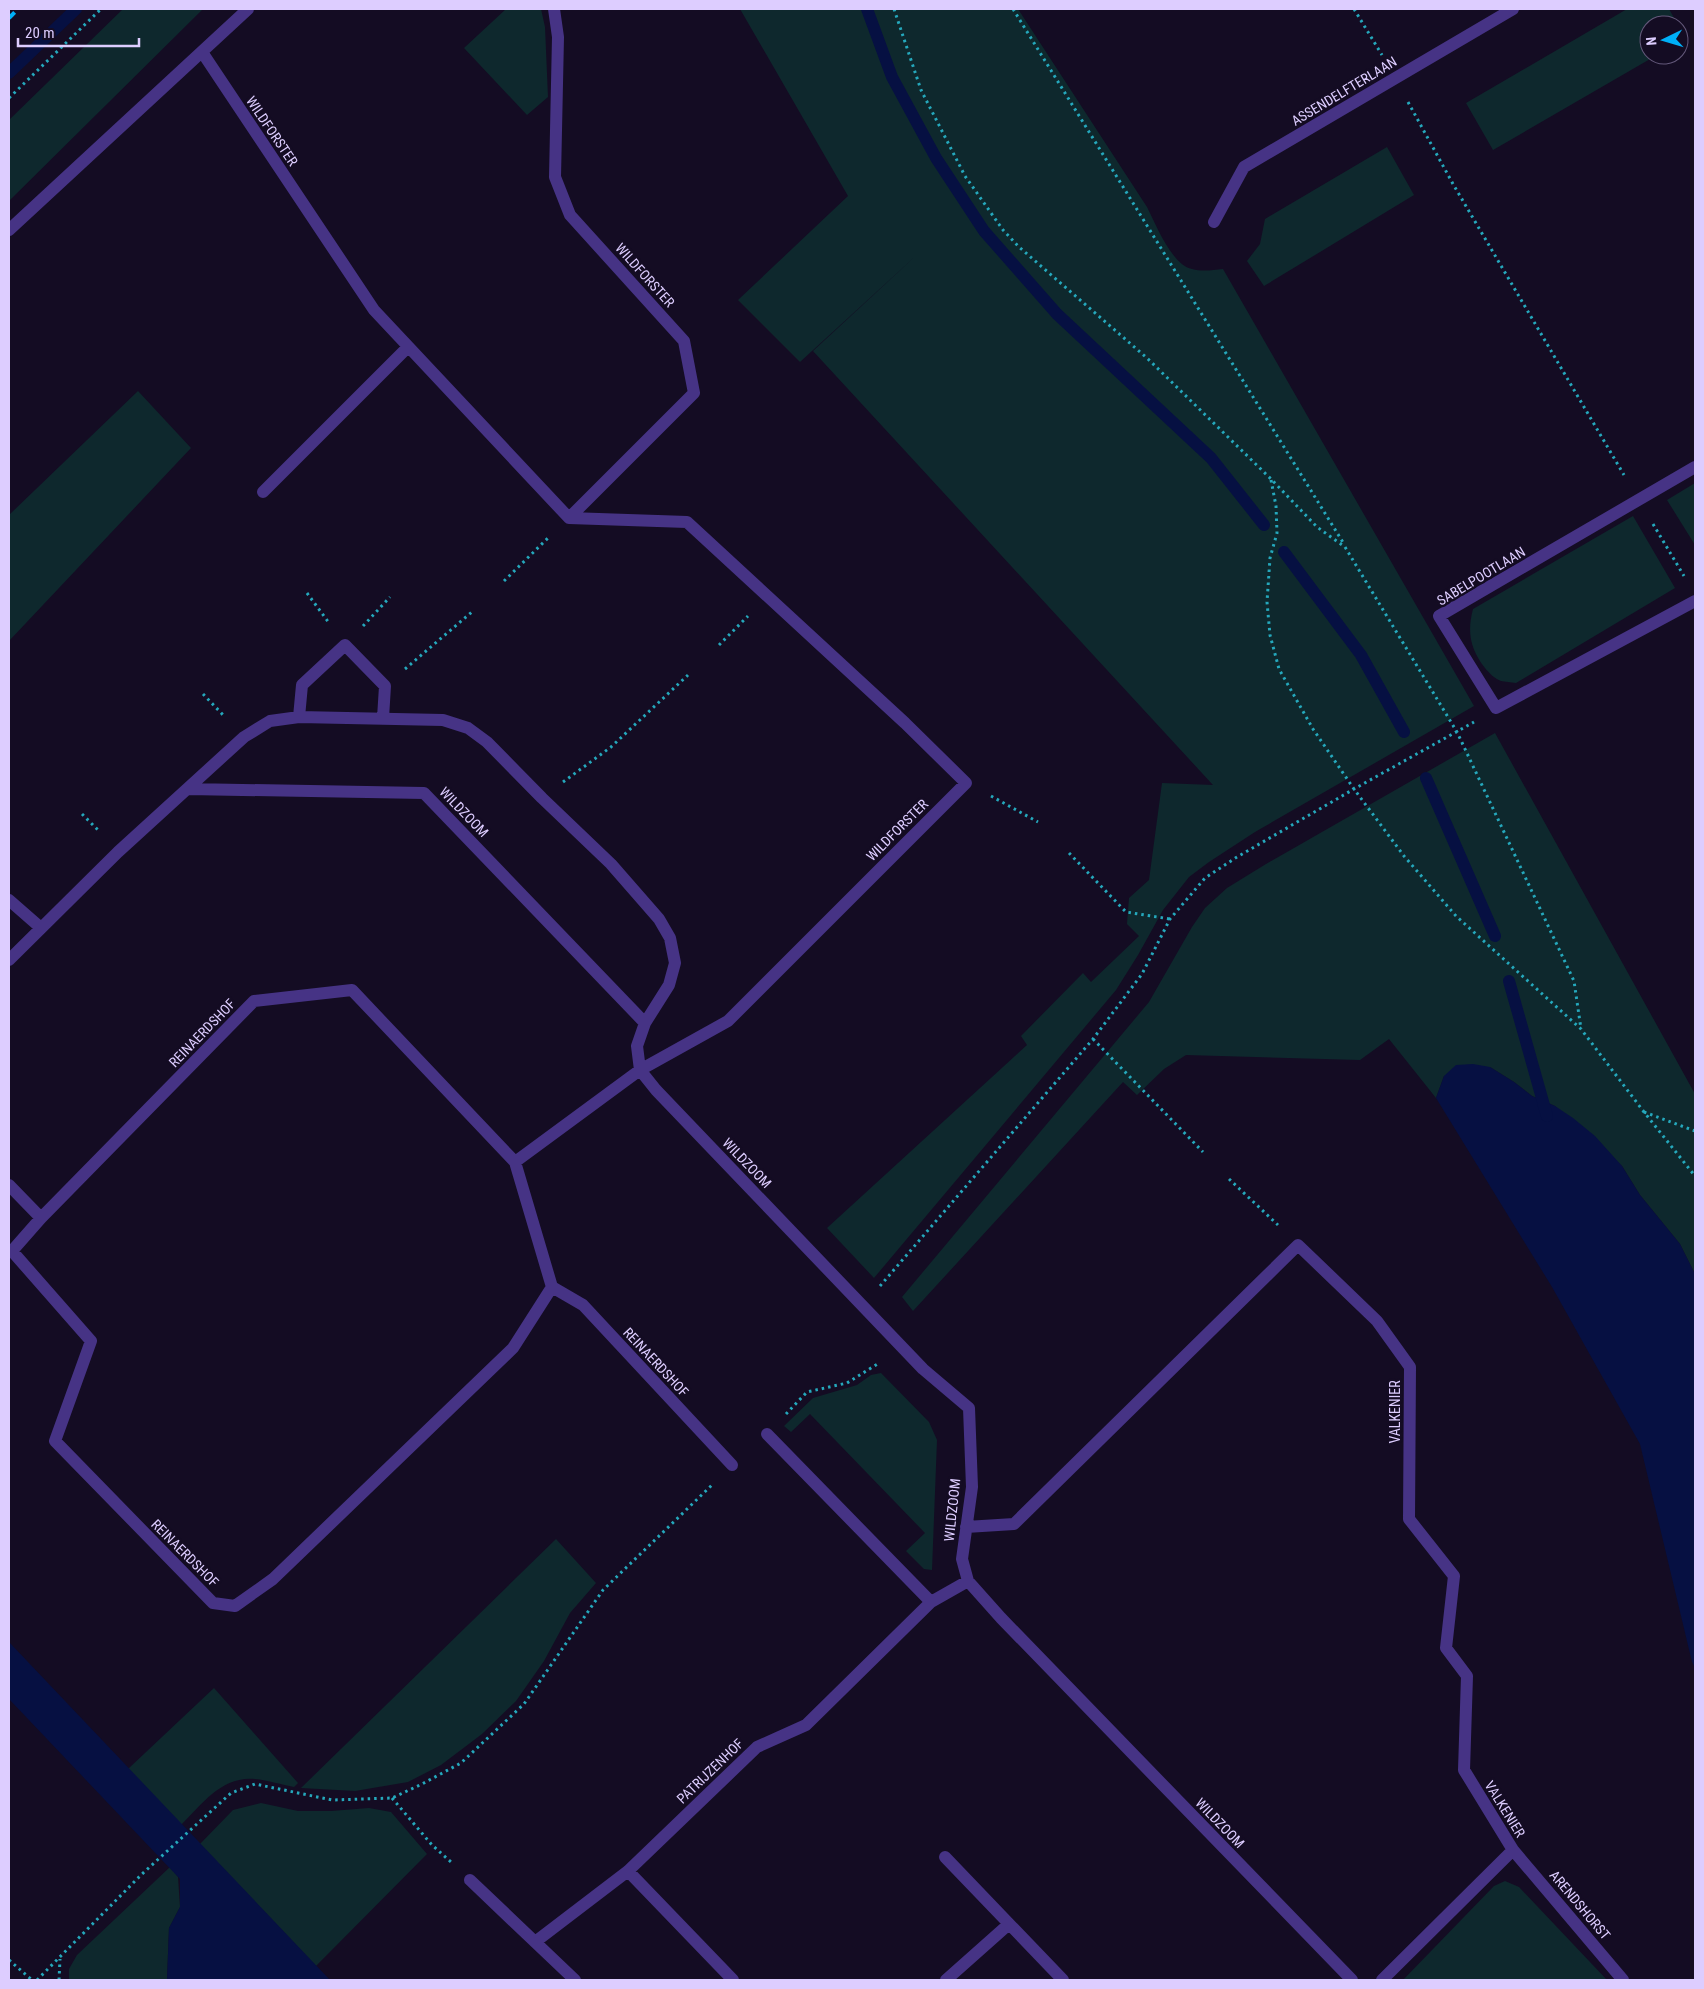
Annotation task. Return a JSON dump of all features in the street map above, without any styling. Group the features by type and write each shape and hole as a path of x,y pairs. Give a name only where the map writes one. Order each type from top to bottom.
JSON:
{"street":[{"path":"9,230 248,9"},
{"name":"WILDFORSTER","path":"202,52 374,310 569,518 694,393 684,341 570,215 555,177 558,37 554,9"},
{"name":"ASSENDELFTERLAAN","path":"1214,222 1244,167 1513,9"},
{"path":"263,492 408,347"},
{"name":"SABELPOOTLAAN","path":"1496,708 1439,616 1695,467"},
{"path":"569,518 687,522 905,723 966,783"},
{"path":"1496,708 1695,601"},
{"path":"299,716 302,685 345,645 385,686 384,718"},
{"path":"9,960 118,852 244,737 270,721 299,716 443,720 468,728 487,742 611,864 659,919 670,938 675,963 669,985 645,1023 637,1046 640,1070 515,1162"},
{"name":"WILDFORSTER","path":"640,1070 728,1021 966,783"},
{"name":"WILDZOOM","path":"188,789 424,793 645,1023"},
{"path":"9,900 41,928"},
{"name":"REINAERDSHOF","path":"552,1287 513,1348 273,1579 235,1606 213,1603 55,1441 90,1341 12,1251 41,1218 254,1001 352,990 515,1162 552,1287 583,1305 732,1465"},
{"name":"WILDZOOM","path":"640,1070 656,1090 923,1369 969,1408 972,1487 962,1559 968,1581 1000,1618 1352,1980"},
{"path":"9,1186 41,1218"},
{"path":"966,1527 1014,1524 1298,1245"},
{"name":"VALKENIER","path":"1298,1245 1377,1321 1410,1367 1410,1519 1454,1576 1446,1648 1467,1676 1464,1770 1513,1850 1382,1980"},
{"path":"766,1434 931,1602"},
{"name":"PATRIJZENHOF","path":"535,1942 628,1871 757,1747 806,1725 931,1602 968,1581"},
{"name":"ARENDSHORST","path":"1513,1850 1623,1980"},
{"path":"944,1857 1063,1980"},
{"path":"628,1871 734,1980"},
{"path":"470,1880 576,1980"},
{"path":"946,1980 1009,1924"}],"path":[{"path":"9,98 101,9"},
{"path":"894,9 921,90 966,176 1003,230 1019,247 1147,358 1271,479 1317,527 1345,547"},
{"path":"1013,9 1457,732 1574,981 1581,1029"},
{"path":"1354,9 1395,78 1453,184 1685,577"},
{"path":"1271,479 1276,506 1277,533 1270,558 1267,602 1270,635 1279,668 1313,729 1354,789 1404,856 1456,916 1581,1029 1695,1176"},
{"path":"504,581 569,518"},
{"path":"307,593 345,645 390,597"},
{"path":"719,645 767,595"},
{"path":"385,686 473,611"},
{"path":"542,798 611,747 688,675"},
{"path":"863,1306 1093,1039 1142,974 1170,919 1205,878 1237,857 1496,708"},
{"path":"966,783 1038,822"},
{"path":"1068,853 1126,912 1170,919"},
{"path":"1093,1039 1203,1152"},
{"path":"1644,1112 1695,1131"},
{"path":"1229,1179 1298,1245"},
{"path":"766,1434 807,1392 847,1384 881,1362 874,1355"},
{"path":"37,1980 60,1959 142,1874 208,1816 231,1793 255,1784 332,1800 392,1798 461,1763 524,1704 603,1590 732,1465"},
{"path":"392,1798 432,1845 470,1880"},
{"path":"58,1980 60,1959"},
{"path":"9,1960 32,1980"}],"green space":[{"path":"123,9 203,9 9,201 9,120"},
{"path":"506,9 541,9 545,27 548,97 527,115 464,48"},
{"path":"740,9 1018,9 1147,207 1171,252 1185,266 1192,269 1204,271 1223,269 1474,706 1255,832 1189,877 1163,910 1116,990 874,1278 827,1228 1027,1045 1021,1036 1083,973 1091,982 1139,936 1127,924 1129,898 1149,880 1162,783 1213,785 813,351 920,252 800,362 738,300 848,196"},
{"path":"1627,9 1669,9 1672,15 1639,15 1640,65 1493,150 1466,103"},
{"path":"1387,147 1414,195 1264,286 1247,261 1260,244 1265,219"},
{"path":"138,391 191,448 9,641 9,515"},
{"path":"1695,483 1695,545 1667,500"},
{"path":"1633,516 1675,588 1516,683 1501,681 1492,676 1480,661 1471,640 1470,625 1473,609"},
{"path":"1495,733 1695,1094 1695,1274 1680,1244 1640,1195 1622,1166 1555,1106 1532,1096 1490,1067 1444,1076 1436,1098 1389,1039 1360,1060 1186,1055 1164,1069 1137,1095 1123,1082 913,1311 902,1297 1149,1002 1205,908 1227,888 1266,864"},
{"path":"881,1373 929,1422 937,1440 932,1570 924,1569 906,1551 925,1533 810,1414 791,1432 784,1426 813,1398 857,1385 871,1375"},
{"path":"556,1539 596,1583 570,1613 544,1661 516,1701 482,1734 441,1765 408,1782 355,1791 301,1788"},
{"path":"214,1688 298,1783 294,1787 255,1779 243,1779 233,1782 223,1786 205,1800 181,1825 128,1769"},
{"path":"261,1803 298,1811 369,1808 391,1812 427,1854 316,1966 200,1844 233,1810"},
{"path":"170,1867 178,1877 180,1907 169,1928 167,1980 69,1980 69,1969 77,1955"},
{"path":"1505,1881 1519,1887 1607,1980 1403,1980 1494,1886"}],"shaded area":[{"path":"1473,1064 1490,1067 1532,1096 1555,1106 1595,1136 1622,1166 1640,1195 1680,1244 1695,1274 1695,1668 1640,1444 1552,1287 1436,1098 1444,1076 1456,1065"},
{"path":"9,1642 330,1980 167,1980 169,1928 180,1907 180,1879 9,1699"}],"waterway":[{"path":"9,73 76,9"},
{"path":"867,9 892,77 936,158 984,231 1057,314 1211,458 1264,525"},
{"path":"1284,552 1361,655 1404,732"},
{"path":"1426,778 1495,936"},
{"path":"1509,981 1547,1116"}],"railway":[{"path":"9,18 18,9"}]}
